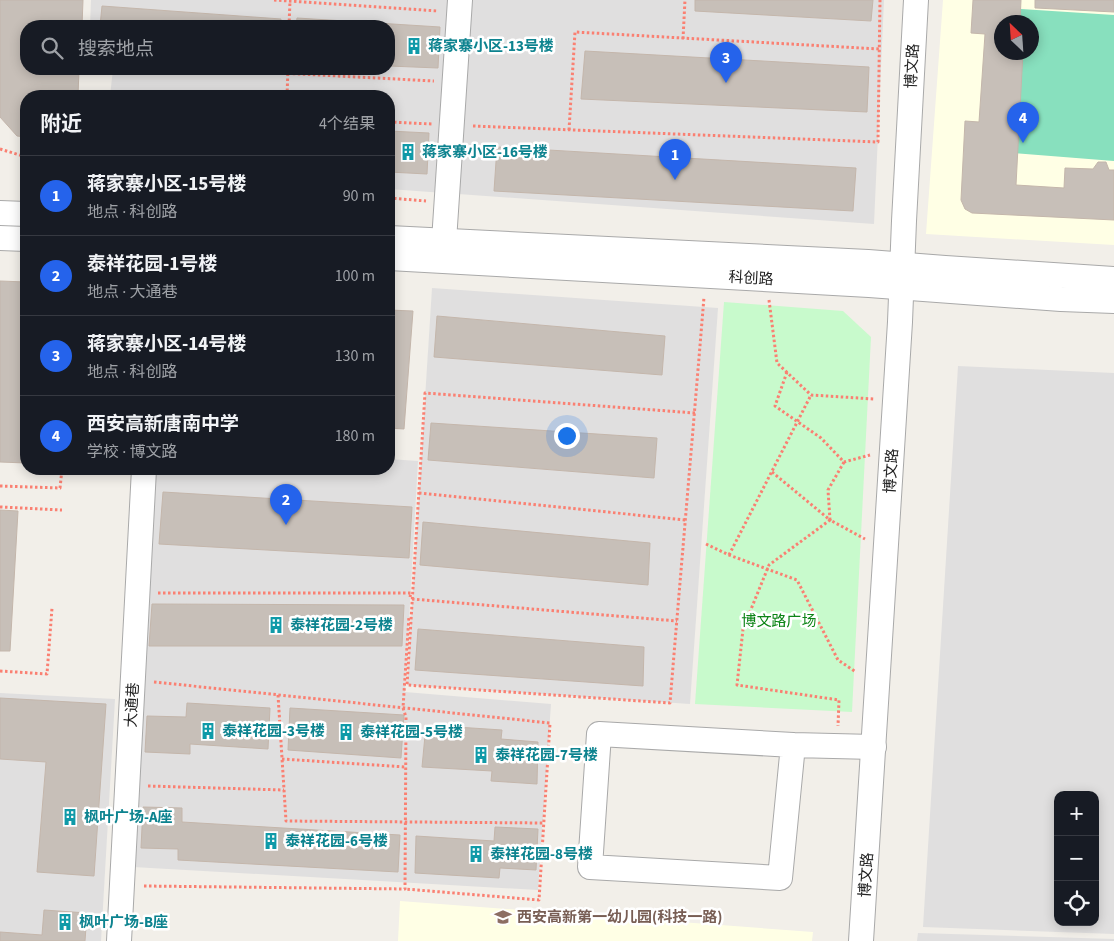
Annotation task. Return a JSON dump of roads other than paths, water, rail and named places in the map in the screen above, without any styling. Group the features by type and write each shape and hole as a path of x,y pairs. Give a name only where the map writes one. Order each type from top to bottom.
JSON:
{"street":[{"name":"博文路","path":"862,941 895,401 916,0"},
{"path":"444,251 459,6"},
{"path":"0,213 20,214"},
{"path":"0,238 20,239"},
{"name":"科创路","path":"395,239 444,251 706,276 1061,299 1114,300"},
{"name":"科创路","path":"395,257 444,251 902,264 1114,279"},
{"name":"大通巷","path":"119,941 144,475"},
{"path":"794,746 780,878 590,867 599,734 794,746 874,747"}],"place":[{"name":"蒋家寨小区-13号楼","path":"414,46"},
{"name":"蒋家寨小区-14号楼","path":"726,83"},
{"name":"西安高新唐南中学","path":"1023,143"},
{"name":"蒋家寨小区-16号楼","path":"408,152"},
{"name":"蒋家寨小区-15号楼","path":"675,180"},
{"name":"泰祥花园-1号楼","path":"286,525"},
{"name":"泰祥花园-2号楼","path":"276,625"},
{"name":"泰祥花园-3号楼","path":"208,731"},
{"name":"泰祥花园-5号楼","path":"346,732"},
{"name":"泰祥花园-7号楼","path":"481,755"},
{"name":"枫叶广场-A座","path":"70,817"},
{"name":"泰祥花园-6号楼","path":"271,841"},
{"name":"泰祥花园-8号楼","path":"476,854"},
{"name":"西安高新第一幼儿园(科技一路)","path":"503,917"},
{"name":"枫叶广场-B座","path":"65,922"}],"park label":[{"name":"博文路广场","path":"779,621"}]}
